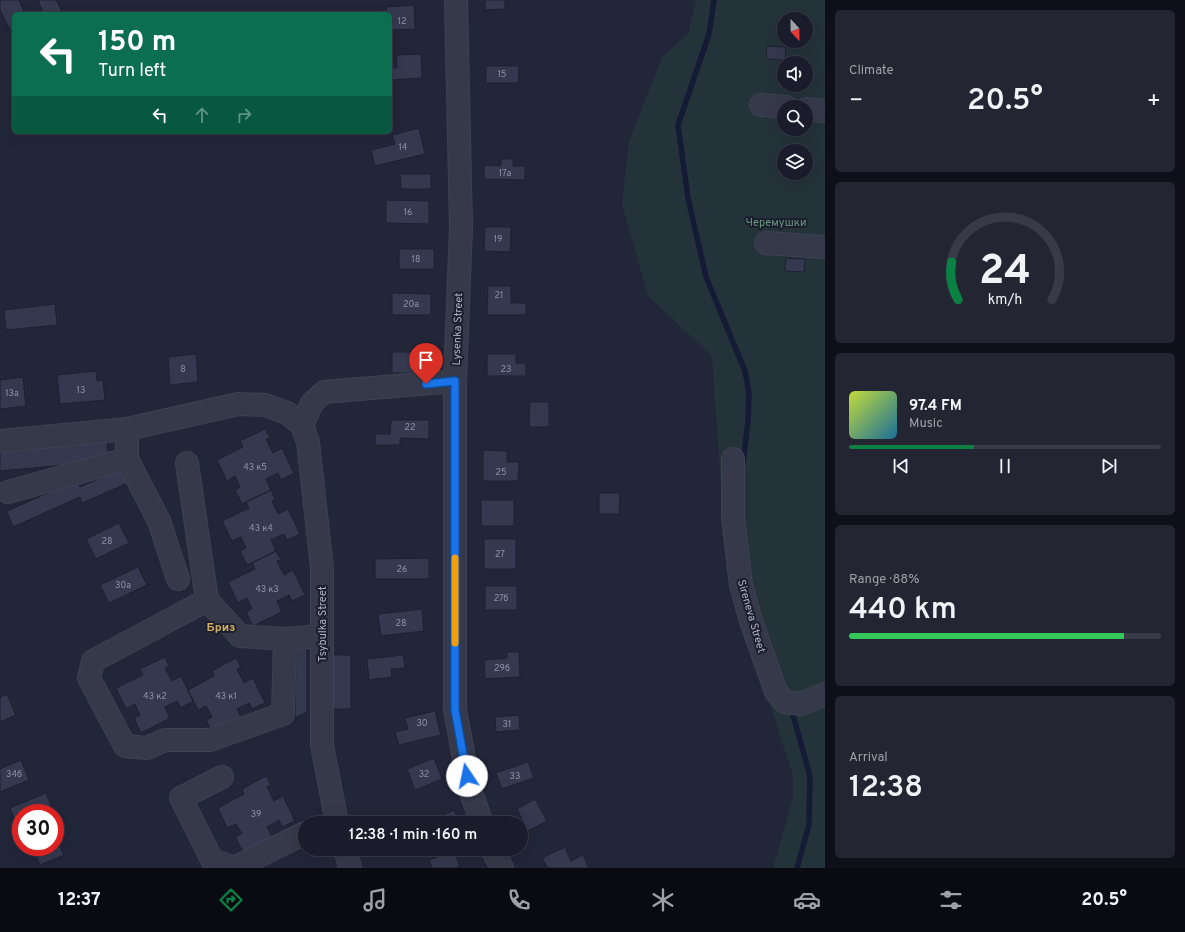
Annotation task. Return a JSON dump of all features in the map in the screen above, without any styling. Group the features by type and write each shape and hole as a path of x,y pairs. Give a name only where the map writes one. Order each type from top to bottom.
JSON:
{"street":[{"name":"Lysenka Street","path":"456,0 461,228 455,381 455,710 470,790 479,816"},
{"path":"761,105 777,106"},
{"path":"813,110 825,111"},
{"path":"766,242 825,247"},
{"path":"0,441 127,429 238,404 265,405 287,413 302,425 312,403 324,392 455,381"},
{"name":"Tsybulka Street","path":"302,425 308,442 322,568 322,745 332,816"},
{"path":"127,429 127,459 159,521 178,579"},
{"path":"8,492 127,459"},
{"name":"Sireneva Street","path":"733,459 733,518 741,585 751,621 776,692 785,702 801,704 825,694"},
{"path":"188,463 207,600 240,636 285,639 322,636"},
{"path":"207,600 93,661 89,678 125,746 147,748 165,740 210,740 284,714 285,639"},
{"path":"222,777 181,798 212,860 234,868 298,836"},
{"path":"347,856 350,868"},
{"path":"496,856 502,868"}],"green space":[{"name":"Черемушки","path":"696,0 825,0 825,868 773,868 793,798 793,776 729,574 723,514 712,356 648,296 622,204 629,142 662,57 688,34"}],"building":[{"path":"0,0 19,0 24,12 12,12 12,29 10,30 0,10"},
{"path":"56,0 62,12 43,12 38,1"},
{"path":"485,0 505,0 505,9 485,10"},
{"path":"414,5 415,29 392,30 392,12 387,12 386,7"},
{"path":"767,46 786,48 785,56 777,56 777,60 766,59"},
{"path":"421,54 422,78 392,80 392,68 397,68 396,55"},
{"path":"486,66 519,66 518,83 486,83"},
{"path":"419,128 425,154 375,166 371,150 395,144 392,135"},
{"path":"501,159 513,159 513,166 525,166 525,180 484,179 484,165 501,166"},
{"path":"400,174 431,174 431,189 401,189"},
{"path":"386,200 429,201 429,224 386,223"},
{"path":"485,227 511,227 510,252 484,251"},
{"path":"399,249 434,249 434,269 399,269"},
{"path":"786,258 805,259 804,272 785,271"},
{"path":"488,286 511,286 511,303 526,303 526,315 487,315"},
{"path":"392,293 431,294 431,315 392,315"},
{"path":"55,304 57,325 6,330 4,310"},
{"path":"392,352 430,352 430,373 392,373"},
{"path":"196,354 198,382 170,385 168,357"},
{"path":"487,354 516,354 516,363 526,363 526,376 487,376"},
{"path":"96,371 97,381 103,380 105,400 60,404 57,375"},
{"path":"23,377 26,406 0,409 0,380"},
{"path":"530,402 549,402 549,427 529,427"},
{"path":"391,420 429,420 429,439 400,438 400,445 375,445 375,434 390,434"},
{"path":"265,429 270,438 266,439 273,453 282,448 294,473 281,480 278,473 266,479 271,490 242,504 235,490 240,487 235,476 227,481 217,460 243,447 240,441"},
{"path":"107,441 109,461 0,471 0,452"},
{"path":"483,450 507,451 507,462 519,462 518,481 483,481"},
{"path":"122,469 128,483 82,503 80,497 13,527 7,511 77,480 80,487"},
{"path":"271,490 275,499 272,501 278,514 288,509 300,534 287,540 284,534 271,540 276,551 247,565 240,551 246,548 241,537 232,541 222,521 249,508 246,502"},
{"path":"599,493 620,493 619,514 599,514"},
{"path":"481,500 514,500 514,526 481,526"},
{"path":"119,523 129,543 96,559 86,539"},
{"path":"484,539 516,539 516,569 484,569"},
{"path":"276,551 281,560 277,561 284,575 293,570 305,595 292,601 289,595 277,601 282,612 253,626 246,612 252,609 247,598 238,603 228,582 255,569 252,563"},
{"path":"429,558 429,579 375,579 375,559"},
{"path":"138,567 147,585 109,603 100,585"},
{"path":"485,586 517,586 517,610 485,610"},
{"path":"422,609 424,631 381,636 378,614"},
{"path":"296,649 307,649 307,712 295,718"},
{"path":"507,652 519,652 520,677 485,679 484,660 507,658"},
{"path":"331,655 351,655 351,709 331,709"},
{"path":"403,655 405,668 391,669 392,677 369,680 367,659"},
{"path":"165,657 169,666 165,668 172,681 181,676 193,701 181,708 177,701 165,707 170,718 141,733 134,718 140,715 135,704 126,709 116,688 143,675 140,669"},
{"path":"236,658 241,667 237,669 244,683 253,678 265,703 252,709 249,703 237,709 242,720 213,734 206,720 212,717 206,706 198,710 188,690 214,676 212,671"},
{"path":"7,694 16,715 0,722 0,697"},
{"path":"435,711 441,735 399,745 395,732 408,729 405,718"},
{"path":"519,715 520,730 496,732 495,717"},
{"path":"434,758 442,779 415,790 407,769"},
{"path":"21,760 29,780 0,792 0,769"},
{"path":"528,762 534,778 502,789 496,773"},
{"path":"266,776 271,785 267,787 274,801 283,796 295,821 282,827 279,820 267,827 272,837 243,852 235,837 242,834 236,824 227,828 218,808 244,794 242,789"},
{"path":"46,793 50,804 20,804"},
{"path":"535,799 547,821 528,831 528,816 520,816 517,809"},
{"path":"454,810 457,816 440,816"},
{"path":"565,847 571,861 583,855 589,868 548,868 542,858"},
{"path":"36,856 62,856 40,865"},
{"path":"440,856 456,856 460,867 432,868 429,860"}],"waterway":[{"path":"714,0 709,34 678,125 688,198 706,277 745,371 749,393 748,421 743,464"},
{"path":"793,715 810,776 809,825 797,868"}],"slow traffic":[{"path":"455,558 455,643"}],"district":[{"name":"Бриз","path":"221,627"}],"route":[{"path":"426,384 455,381 455,710 467,776"}]}
